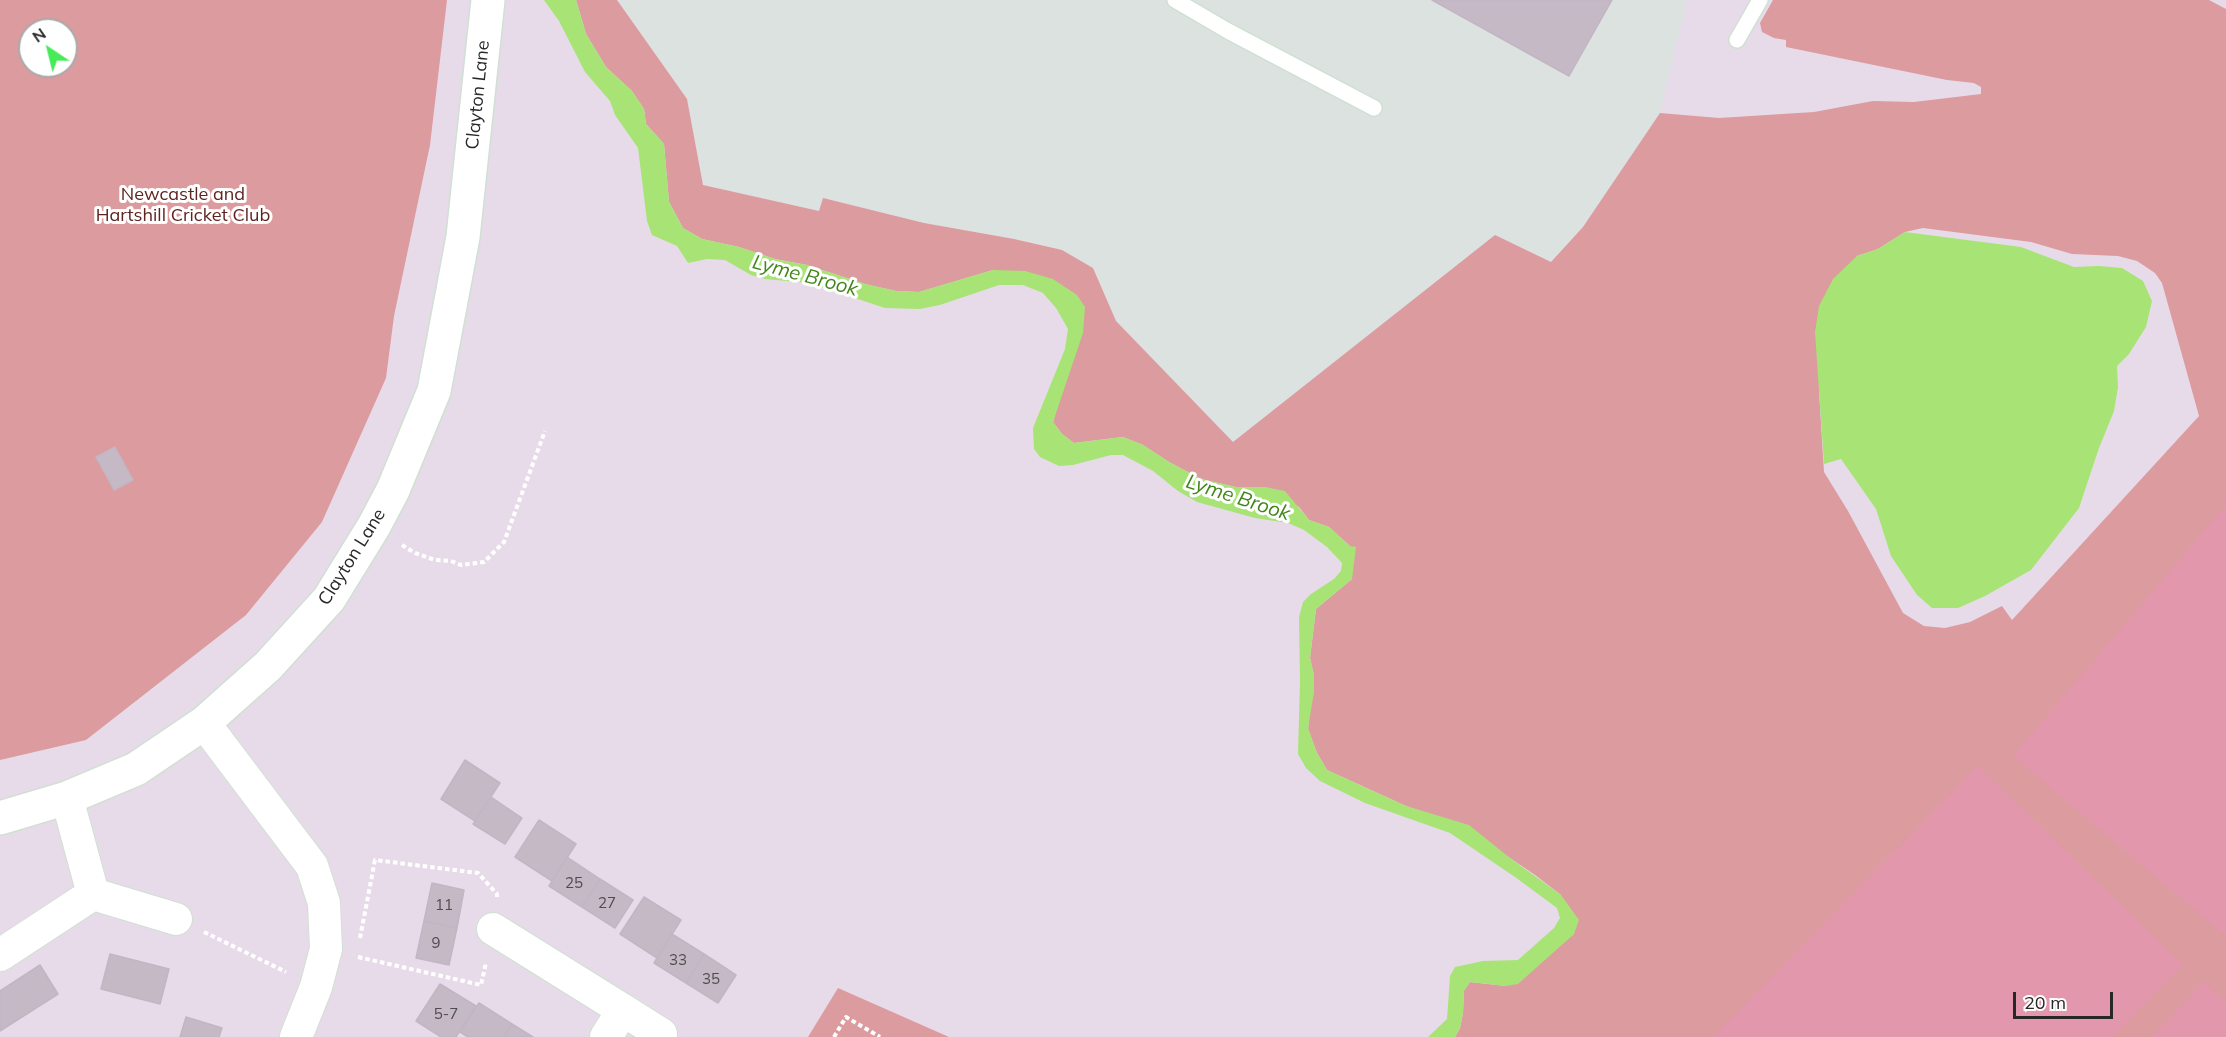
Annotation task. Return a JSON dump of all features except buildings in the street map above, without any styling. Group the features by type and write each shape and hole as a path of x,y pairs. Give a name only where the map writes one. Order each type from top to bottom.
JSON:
{"street":[{"name":"Clayton Lane","path":"0,818 67,798 136,769 204,723 268,666 329,598 374,526 393,490 434,391 463,237 488,0"},
{"path":"204,723 312,866 324,903 326,949 316,987 296,1037"},
{"path":"67,798 93,894"},
{"path":"93,894 176,919"},
{"path":"0,955 93,894"},
{"path":"493,929 661,1034"},
{"path":"606,1037 623,1010"}],"lane":[{"path":"1175,0 1228,31 1374,108"},
{"path":"1737,40 1760,0"}],"path":[{"path":"374,526 415,553 435,560 461,565 484,562 504,542 545,431"},
{"path":"375,860 478,873 497,894 493,929 481,985 357,957 375,860"},
{"path":"176,919 316,987"},
{"path":"834,1037 846,1017 880,1037"}],"shaded area":[{"path":"617,0 1687,0 1660,113 1583,227 1551,262 1495,235 1233,442 1116,321 1093,268 1062,250 924,223 823,198 819,211 703,185 687,99"},
{"path":"2226,505 2226,936 2013,756"},
{"path":"1978,766 2183,965 2112,1037 1713,1037"},
{"path":"2204,982 2226,1003 2226,1037 2151,1037"}],"green space":[{"name":"Newcastle and Hartshill Cricket Club","path":"0,0 447,0 430,145 394,316 386,378 322,522 246,615 86,740 0,760"},
{"path":"576,0 617,0 687,99 703,185 819,211 823,198 924,223 1062,250 1093,268 1116,321 1233,442 1495,235 1551,262 1583,227 1660,113 1719,118 1814,112 1873,101 1914,102 1981,94 1981,87 1974,83 1947,80 1786,47 1786,40 1774,38 1762,32 1760,23 1773,0 2209,0 2226,9 2226,1037 1455,1037 1460,1028 1463,1013 1464,990 1470,982 1506,986 1574,934 1561,895 1535,875 1510,858 1436,816 1406,806 1327,770 1317,753 1308,729 1314,675 1310,658 1316,609 1352,579 1350,546 1329,527 1309,520 1299,507 1265,487 1236,487 1201,479 1143,445 1123,437 1074,443 1062,434 1053,422 1085,307 993,270 919,292 896,291 865,284 807,265 775,259 739,247 702,239 683,228 669,202 664,144 646,124 644,109 632,91 606,67 586,34","holes":["1923,228 2031,242 2072,254 2118,256 2137,261 2155,273 2162,283 2199,416 2012,620 2002,606 1970,622 1945,628 1924,626 1903,613 1848,511 1824,472 1819,391 1857,256 1878,249 1905,232"]},
{"path":"838,988 949,1037 808,1037"}],"water":[{"name":"Lyme Brook","path":"544,0 576,0 586,34 606,67 632,91 644,109 646,124 664,144 669,202 683,228 702,239 739,247 775,259 807,265 865,284 896,291 919,292 993,270 1025,271 1053,279 1077,295 1085,307 1083,333 1053,422 1062,434 1074,443 1123,437 1143,445 1201,479 1236,487 1265,487 1285,491 1309,520 1329,527 1350,546 1356,547 1352,579 1316,609 1310,658 1314,675 1314,692 1308,728 1317,753 1327,770 1406,806 1469,825 1561,895 1579,920 1574,934 1518,984 1506,986 1470,982 1464,991 1463,1013 1460,1028 1455,1037 1428,1037 1447,1019 1450,976 1455,967 1483,961 1518,960 1554,928 1560,918 1557,908 1450,833 1365,803 1320,781 1306,768 1298,754 1299,617 1303,602 1334,579 1341,571 1342,563 1327,547 1304,530 1288,523 1255,518 1197,502 1178,491 1153,471 1123,455 1111,455 1073,465 1059,466 1040,457 1034,449 1033,428 1065,349 1068,329 1056,308 1043,293 1023,285 999,285 940,305 920,309 885,308 809,283 765,279 751,275 725,260 707,259 688,263 677,246 652,235 647,221 638,148 615,115 610,101 585,72 559,21"},
{"path":"1905,232 2021,247 2074,267 2122,268 2143,281 2152,301 2146,327 2129,354 2117,366 2118,387 2114,411 2079,508 2031,570 1985,596 1958,608 1932,608 1917,595 1891,556 1876,509 1841,459 1824,464 1815,332 1819,306 1833,279 1857,256 1878,249"}]}
